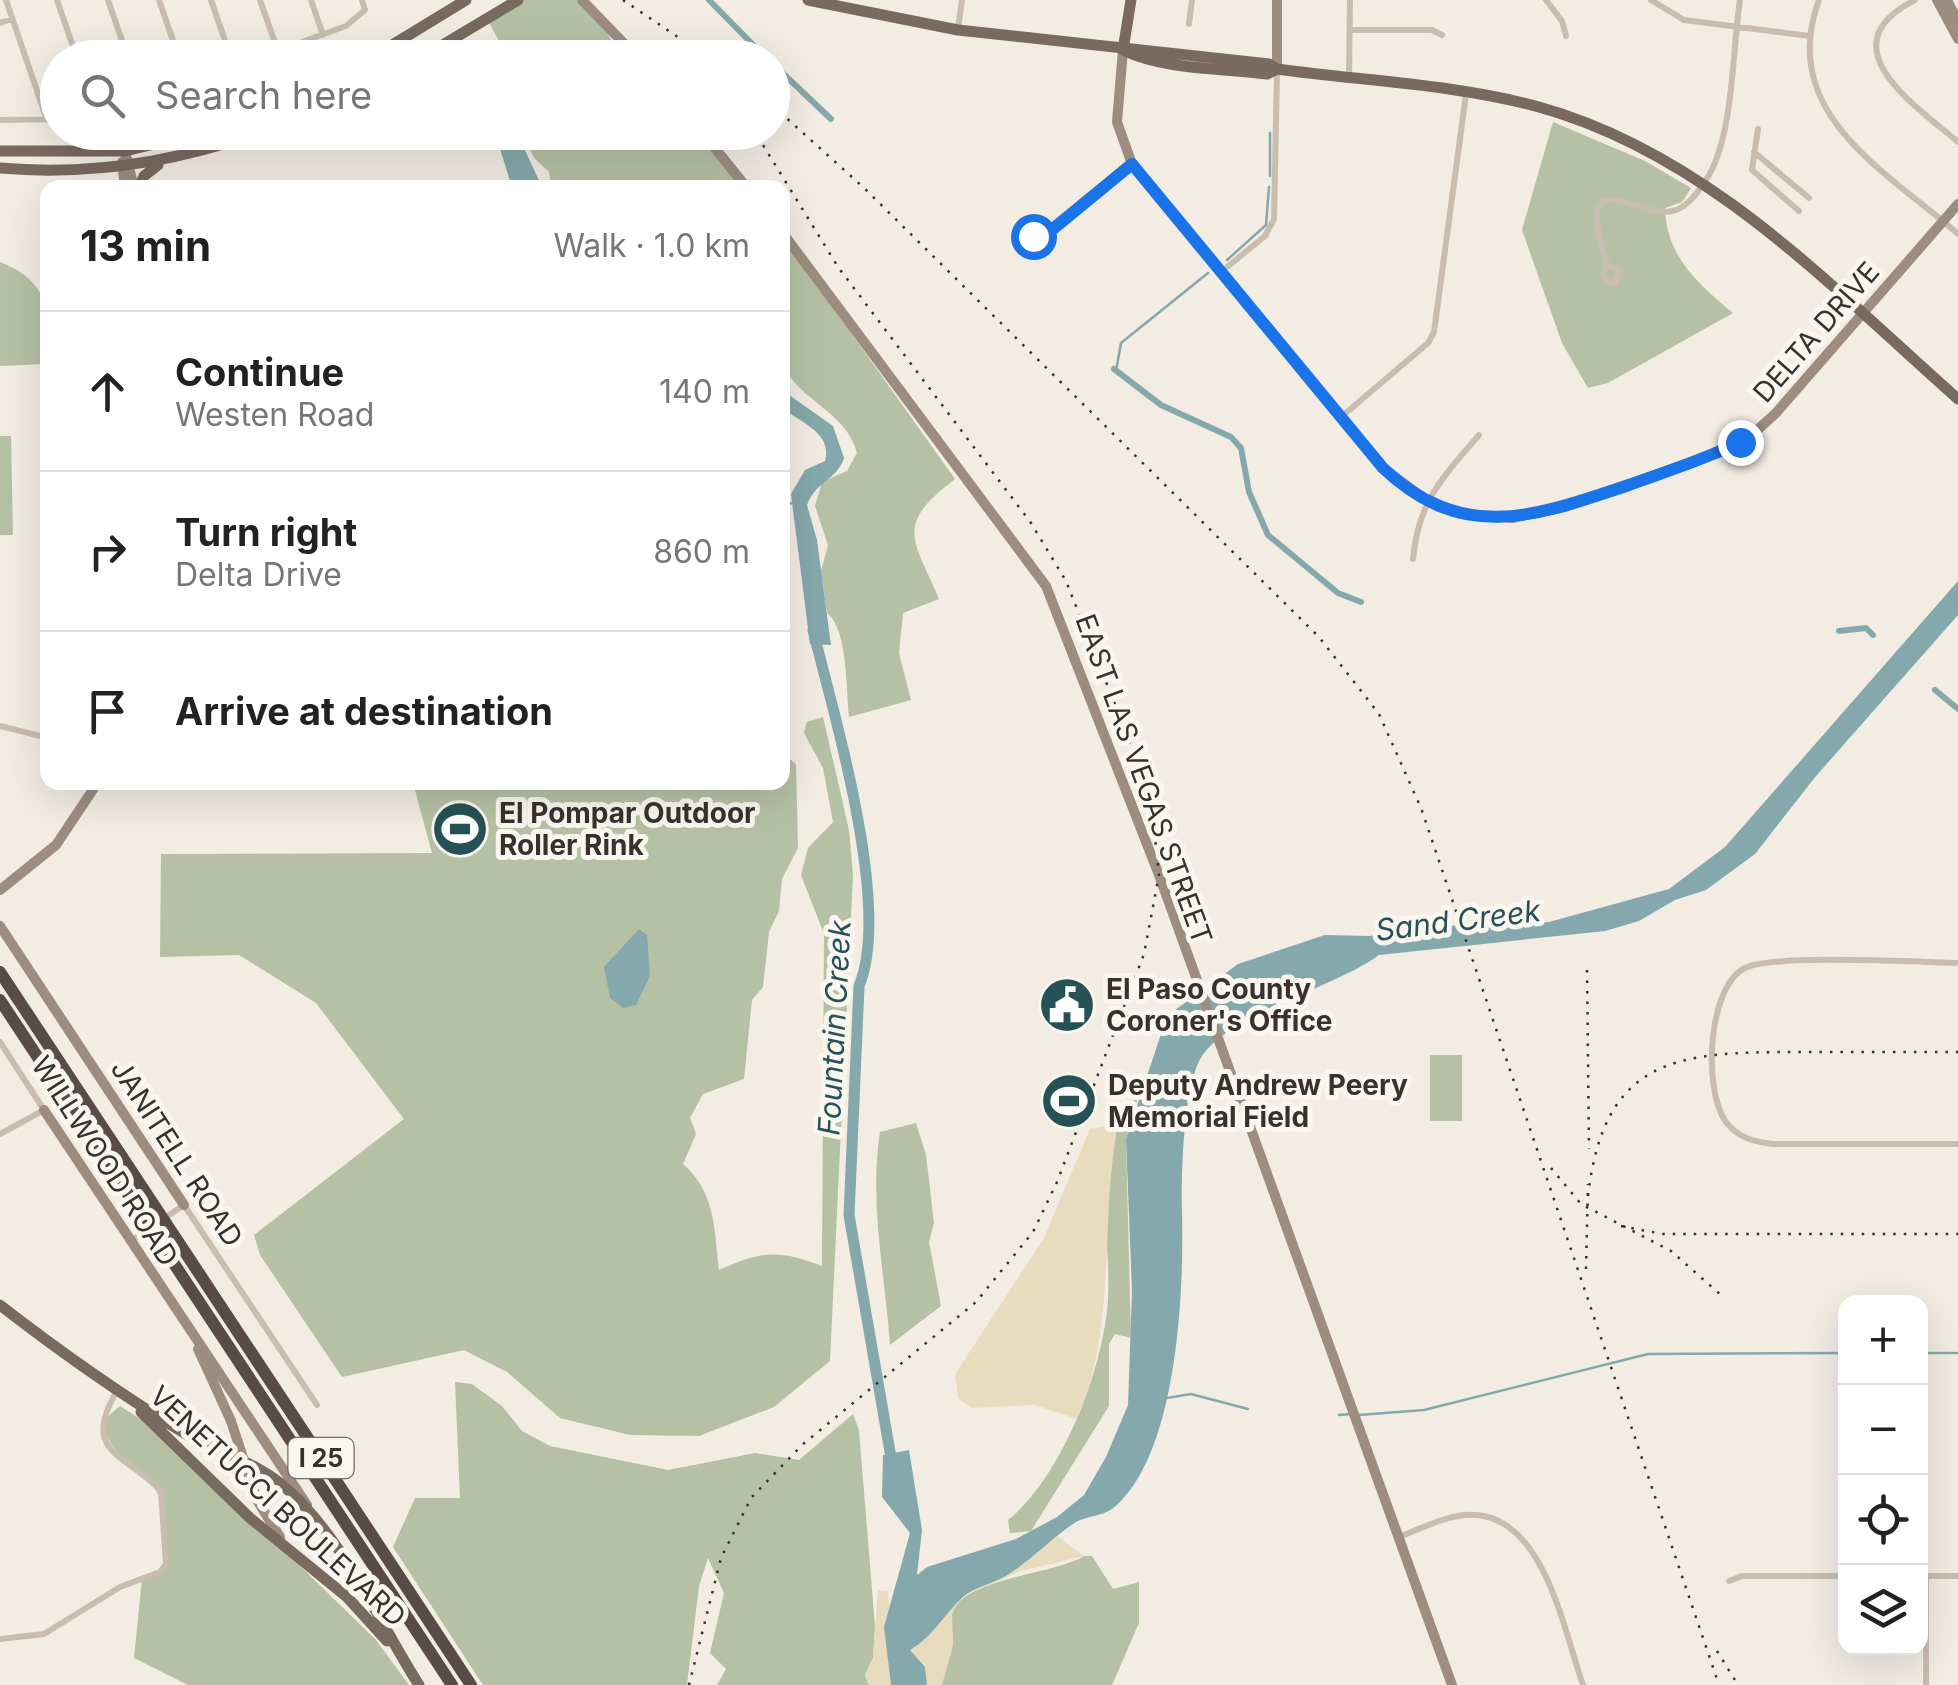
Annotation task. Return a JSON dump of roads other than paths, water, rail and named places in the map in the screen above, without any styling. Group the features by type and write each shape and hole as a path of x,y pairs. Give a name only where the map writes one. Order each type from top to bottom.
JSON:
{"highway":[{"name":"I 25","path":"0,972 471,1685"},
{"name":"I 25","path":"0,1000 452,1685"}],"main road":[{"path":"400,40 466,0"},
{"path":"451,40 518,0"},
{"path":"808,0 958,30 1123,50 1138,58 1267,74 1276,70 1466,94 1527,104 1584,122 1648,149 1705,182 1958,399"},
{"path":"1123,50 1131,0"},
{"path":"0,151 129,150"},
{"path":"0,168 64,171 126,166 201,150"},
{"path":"142,180 166,160"},
{"name":"VENETUCCI BOULEVARD","path":"0,1306 185,1434 278,1481 326,1536 419,1685"},
{"name":"VENETUCCI BOULEVARD","path":"118,1390 250,1518 355,1605 402,1660"}],"street":[{"path":"6,0 40,100"},
{"path":"56,0 70,40"},
{"path":"108,0 122,40"},
{"path":"159,0 173,40"},
{"path":"210,0 224,40"},
{"path":"260,0 274,40"},
{"path":"311,0 323,35"},
{"path":"309,40 352,22 365,10 362,0"},
{"path":"582,0 621,40"},
{"path":"958,30 962,0"},
{"path":"1189,24 1192,0"},
{"path":"1220,272 1265,236 1274,219 1277,0"},
{"path":"1349,79 1350,0"},
{"path":"1546,0 1562,20 1566,36"},
{"path":"1651,0 1684,20 1810,36"},
{"path":"1608,265 1596,229 1599,211 1608,200 1624,198 1647,209 1671,212 1687,204 1705,182 1720,152 1740,0"},
{"path":"1819,0 1810,36 1812,81 1832,123 1958,234"},
{"path":"1915,0 1894,10 1885,22 1879,64 1888,81 1958,142"},
{"path":"1936,0 1958,39"},
{"path":"1947,0 1958,22"},
{"path":"0,24 12,19"},
{"path":"1350,30 1432,30 1442,36"},
{"name":"DELTA DRIVE","path":"1123,50 1116,122 1132,164 1383,468 1429,502 1483,517 1528,516 1720,452 1768,420 1958,204"},
{"path":"1340,418 1428,343 1434,332 1466,94"},
{"path":"0,120 40,120"},
{"path":"1758,129 1752,170 1799,211"},
{"path":"716,150 741,180"},
{"path":"125,151 125,180"},
{"path":"1753,151 1809,198"},
{"path":"1033,236 1048,233 1132,164"},
{"path":"126,166 133,180"},
{"name":"EAST LAS VEGAS STREET","path":"790,243 1046,586 1159,875 1222,1060 1452,1685"},
{"path":"1413,559 1415,538 1444,470 1479,435"},
{"path":"0,726 40,736"},
{"path":"0,890 56,845 93,790"},
{"name":"JANITELL ROAD","path":"0,926 317,1405"},
{"path":"1958,962 1780,962 1748,966 1727,983 1717,1002 1714,1046 1718,1107 1730,1127 1749,1140 1773,1144 1958,1144"},
{"name":"WILLWOOD ROAD","path":"0,1042 326,1536"},
{"path":"0,1134 44,1110"},
{"path":"169,1215 184,1205"},
{"path":"131,1241 144,1232"},
{"name":"WILLWOOD ROAD","path":"173,1304 231,1422 258,1500 277,1534 311,1567"},
{"path":"0,1639 44,1634 120,1587 160,1572 166,1564 161,1490 110,1449 101,1433 101,1422 118,1390"},
{"path":"1398,1538 1470,1515 1496,1519 1521,1534 1538,1561 1583,1685"},
{"path":"1729,1581 1742,1576 1838,1576"},
{"path":"1928,1576 1958,1576"},
{"path":"1925,1655 1926,1685"}],"water":[{"path":"500,150 525,150 539,180 510,180"},
{"path":"790,396 833,426 844,458 807,505 817,540 831,645 810,644 791,494 805,470 825,461 824,443 814,430 790,414"},
{"path":"1958,581 1958,615 1816,776 1755,854 1706,890 1675,900 1639,921 1605,931 1379,955 1259,1014 1216,1041 1196,1069 1187,1109 1178,1327 1164,1413 1151,1452 1134,1485 1112,1509 1076,1522 1014,1571 967,1594 910,1650 925,1667 927,1685 891,1685 884,1627 910,1533 882,1497 883,1455 909,1450 922,1530 917,1575 927,1567 1016,1539 1057,1517 1084,1495 1106,1457 1128,1405 1132,1291 1126,1139 1167,1016 1238,964 1325,935 1370,936 1417,924 1486,927 1549,922 1669,889 1725,847"},
{"path":"639,929 647,935 650,976 636,1005 623,1008 610,998 604,967"}],"waterway":[{"path":"709,0 748,40"},
{"path":"790,80 831,119"},
{"path":"1270,133 1270,176"},
{"path":"1227,260 1266,225 1269,187"},
{"path":"1116,371 1121,343 1208,273"},
{"path":"1114,369 1161,405 1231,437 1241,448 1249,492 1268,535 1338,593 1361,602"},
{"path":"790,504 795,502"},
{"path":"1839,631 1866,628 1873,635"},
{"name":"Fountain Creek","path":"813,630 856,811 869,909 867,952 859,986 849,1215 893,1469"},
{"path":"1935,690 1958,709"},
{"path":"1359,1415 1424,1410 1648,1354 1838,1353"},
{"path":"1928,1353 1958,1353"},
{"path":"1167,1398 1191,1394 1248,1409"},
{"path":"1339,1415 1351,1414"}],"railway":[{"path":"623,0 682,40"},
{"path":"790,121 863,187 1319,637 1379,714 1421,808 1719,1685"},
{"path":"766,150 785,180"},
{"path":"689,1685 721,1558 751,1498 802,1445 976,1302 1033,1232 1057,1182 1144,954 1159,875 1152,810 1140,768 1066,581 1031,523 838,267 790,189"},
{"path":"1587,970 1589,1149"},
{"path":"1588,1196 1597,1150 1611,1115 1629,1089 1653,1072 1682,1061 1754,1052 1958,1052"},
{"path":"1551,1168 1581,1204 1671,1251 1721,1295"},
{"path":"1586,1269 1588,1184"},
{"path":"1621,1226 1663,1234 1958,1234"},
{"path":"1717,1651 1738,1685"}],"place":[{"name":"El Pompar Outdoor Roller Rink","path":"460,829"},
{"name":"El Paso County Coroner's Office","path":"1067,1005"},
{"name":"Deputy Andrew Peery Memorial Field","path":"1069,1101"}],"water label":[{"name":"Sand Creek","path":"1458,920"}]}
